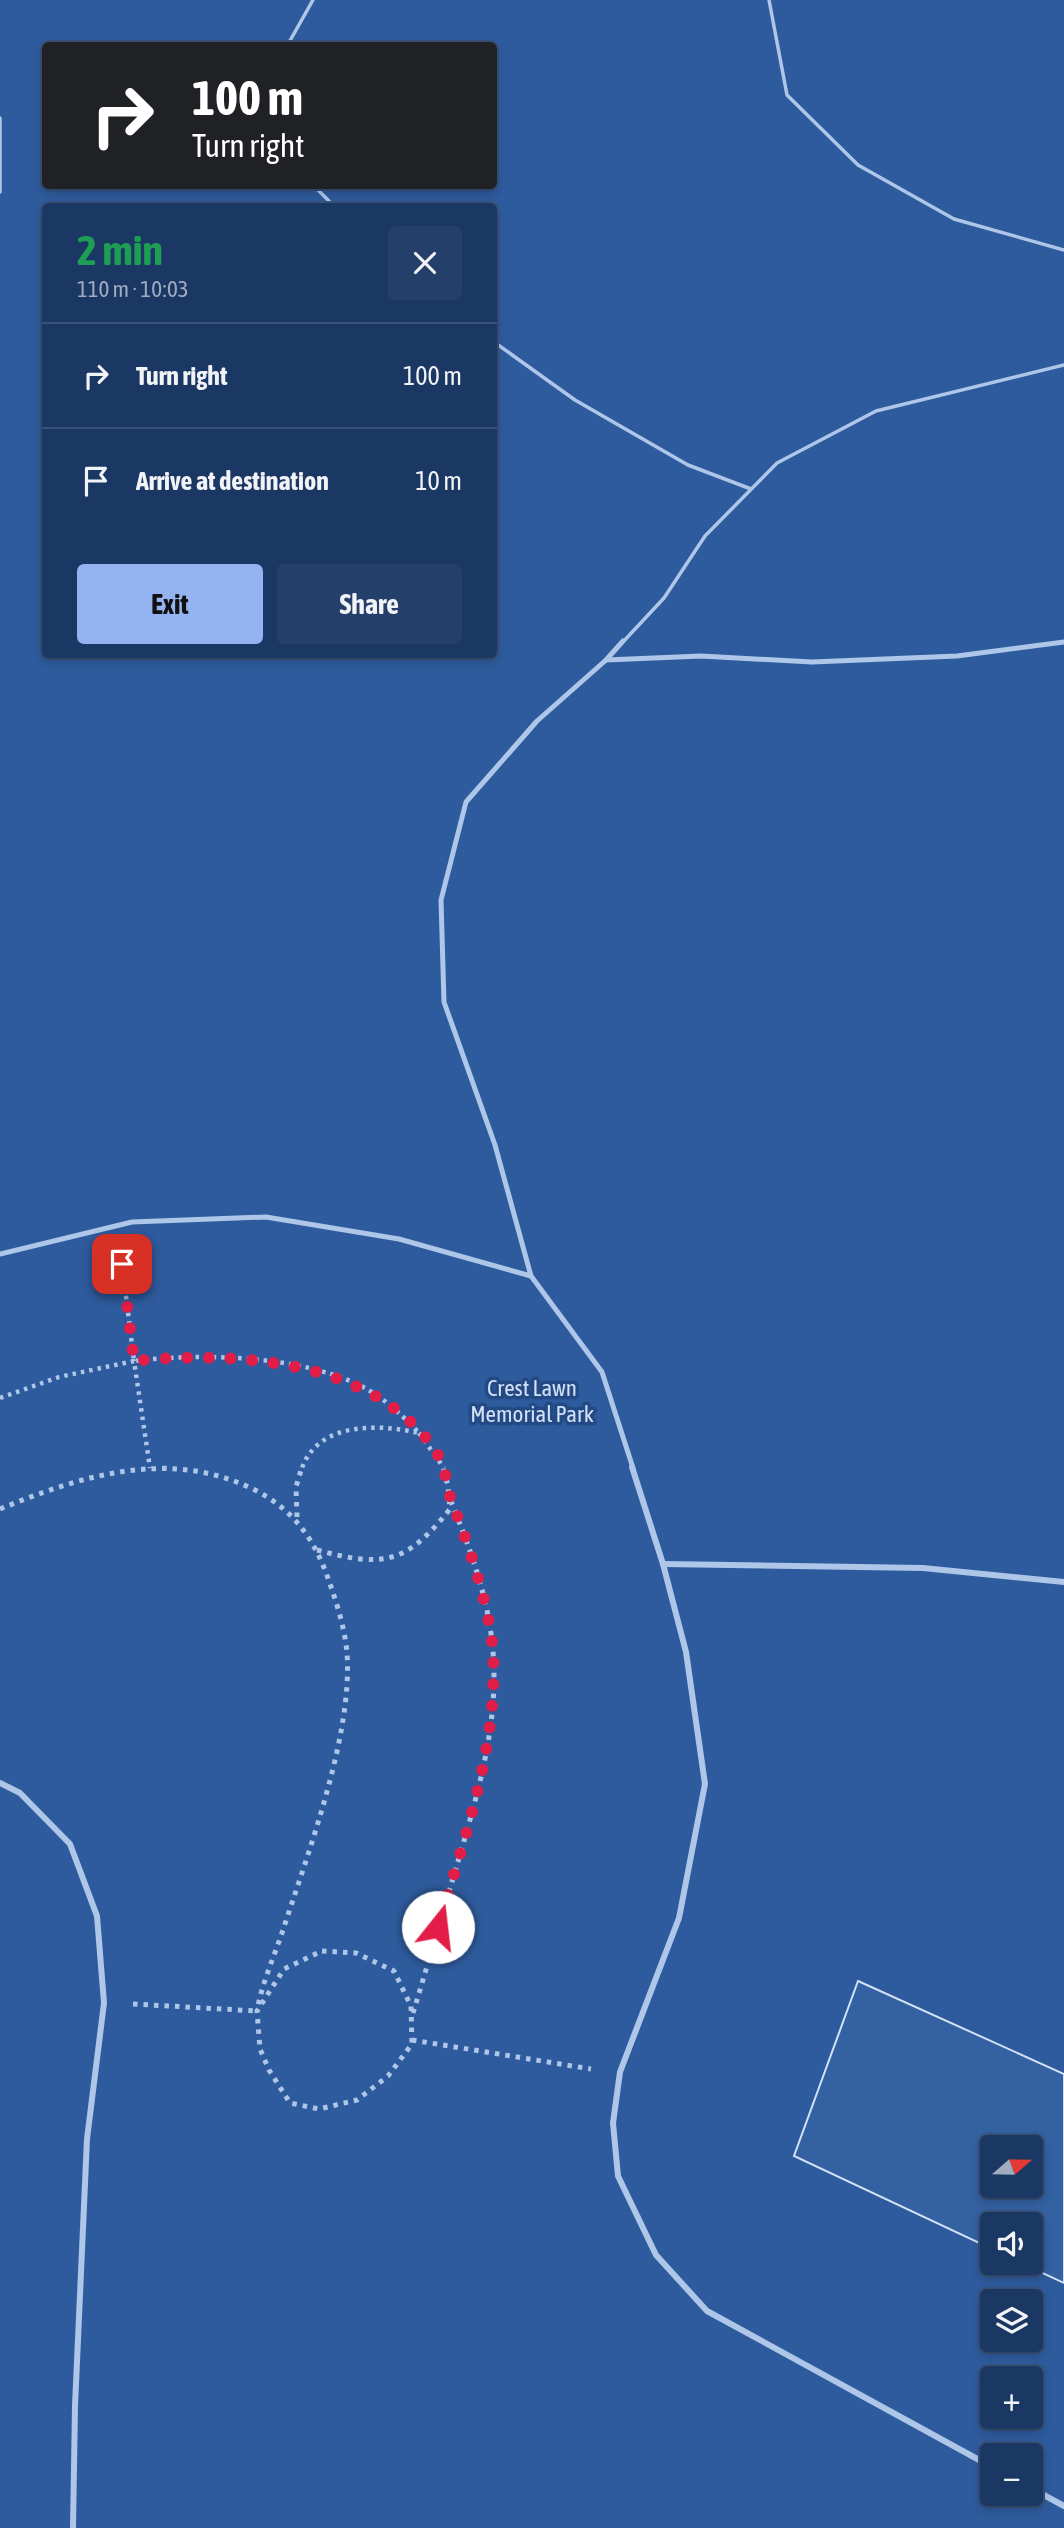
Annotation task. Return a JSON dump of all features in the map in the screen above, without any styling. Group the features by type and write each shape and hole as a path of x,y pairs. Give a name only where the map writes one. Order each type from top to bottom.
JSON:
{"lane":[{"path":"289,42 313,0"},
{"path":"769,0 772,32 787,95 858,165 954,219 1064,250"},
{"path":"0,118 0,192"},
{"path":"317,189 331,203"},
{"path":"497,344 575,400 677,459 751,489"},
{"path":"980,2460 707,2311 656,2255 618,2176 613,2123 620,2072 679,1917 705,1784 686,1652 663,1564 602,1372 531,1276 495,1145 444,1002 441,900 466,802 537,721 606,660 664,598 705,536 777,463 876,411 1064,365"},
{"path":"606,660 701,656 812,662 864,660 957,656 1064,642"},
{"path":"0,1254 132,1222 266,1217 398,1239 531,1276"},
{"path":"663,1564 923,1568 1064,1582"},
{"path":"0,1783 20,1793 70,1844 97,1916 104,2003 87,2139 75,2406 73,2528"},
{"path":"1043,2495 1064,2506"}],"path":[{"path":"122,1264 150,1468"},
{"path":"0,1398 59,1377 134,1361 184,1356 322,1373 358,1385 392,1405 434,1449 446,1471 450,1510 421,1545 397,1557 369,1562 317,1550"},
{"path":"297,1517 297,1482 310,1454 329,1437 359,1426 393,1426 419,1433"},
{"path":"0,1509 57,1488 105,1475 150,1468 220,1475 261,1493 297,1517 317,1550 338,1611 347,1661 340,1730 317,1821 257,2011 260,2056 289,2103 319,2109 357,2100 388,2076 412,2044 411,2006 394,1971 356,1953 322,1951 285,1969 257,2011"},
{"path":"412,2016 472,1812 485,1755 491,1706 493,1652 463,1529 450,1499"},
{"path":"104,2003 257,2011"},
{"path":"412,2040 551,2064"}],"green space":[{"name":"Crest Lawn Memorial Park","path":"0,0 1064,0 1064,2528 0,2528"}],"building":[{"path":"858,1981 1064,2074 1064,2283 1043,2273 1043,2212 980,2212 980,2243 794,2156"}],"route":[{"path":"122,1264 134,1361 184,1356 238,1360 322,1373 358,1385 392,1405 434,1449 446,1471 450,1499 463,1529 493,1652 491,1706 485,1755 472,1812 438,1927"}]}
